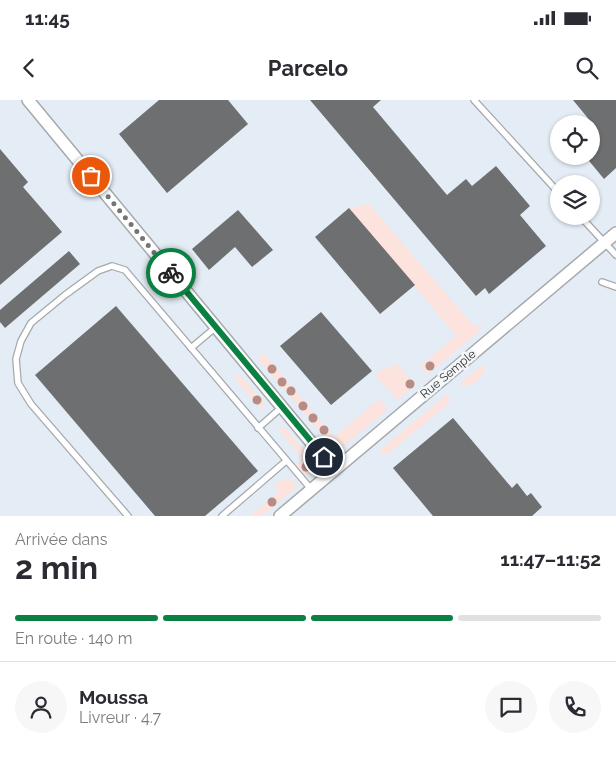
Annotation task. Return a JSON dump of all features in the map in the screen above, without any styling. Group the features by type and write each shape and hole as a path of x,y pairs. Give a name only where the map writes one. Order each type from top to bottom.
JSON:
{"street":[{"path":"28,100 334,470"},
{"name":"Rue Semple","path":"280,516 616,233"}],"lane":[{"path":"474,100 550,183"},
{"path":"588,225 616,255"},
{"path":"128,516 31,404 18,383 16,359 20,341 31,323 98,271 112,266 125,270 311,489"},
{"path":"602,282 616,287"},
{"path":"191,348 216,327"},
{"path":"258,428 282,407"},
{"path":"222,516 286,461"}],"shaded area":[{"path":"0,100 616,100 616,516 0,516"},
{"path":"369,204 472,324 483,328 428,374 420,366 456,336 349,208"},
{"path":"264,353 334,437 379,399 388,409 345,445 332,445 258,359"},
{"path":"395,364 415,385 398,400 375,375 386,366 389,370"},
{"path":"482,365 485,368 480,378 474,383 463,386 461,382"},
{"path":"233,376 241,376 264,404 261,409"},
{"path":"447,394 450,398 448,404 389,453 382,453 380,450"},
{"path":"285,428 310,458 313,470 308,477 296,465 303,459 278,429"},
{"path":"289,478 297,487 262,516 250,516 279,492 273,484"}],"building":[{"path":"159,100 228,100 248,124 167,193 119,134"},
{"path":"310,100 381,100 373,107 447,195 466,179 472,186 496,166 530,206 520,215 546,246 489,294 485,288 476,296"},
{"path":"573,100 616,100 616,168 604,179 592,165 600,165 600,115 585,115"},
{"path":"0,149 28,182 23,187 62,232 0,285"},
{"path":"349,208 415,285 380,314 315,237"},
{"path":"238,210 273,250 252,267 235,247 209,270 192,249"},
{"path":"69,251 80,264 5,328 0,322 0,310"},
{"path":"116,306 258,471 205,516 155,516 35,375"},
{"path":"321,312 372,371 331,405 280,346"},
{"path":"453,418 512,488 517,483 527,496 531,493 542,507 532,516 433,516 393,468"}],"way so far":[{"path":"91,176 171,273"}],"route":[{"path":"171,273 324,457"}]}
